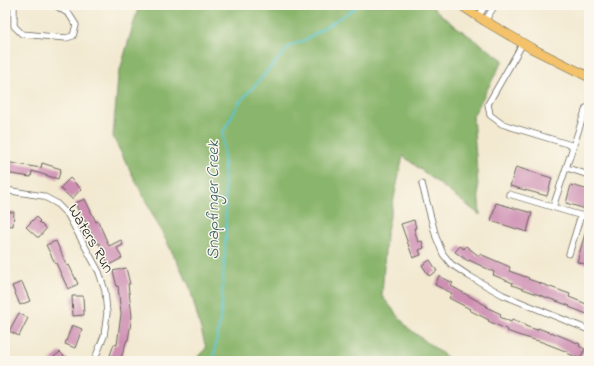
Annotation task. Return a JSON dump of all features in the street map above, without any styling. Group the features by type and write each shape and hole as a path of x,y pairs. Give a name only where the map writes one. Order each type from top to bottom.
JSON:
{"main road":[{"path":"461,5 523,43 589,77"}],"street":[{"path":"14,5 14,26 22,34 66,38 73,36 76,25 69,14 54,5"},
{"path":"482,19 486,5"},
{"path":"482,19 495,5"},
{"path":"523,43 488,104 490,115 502,124 574,146"},
{"path":"553,207 586,108 589,109"},
{"path":"566,168 589,175"},
{"path":"422,184 436,237 444,254 451,264 503,295 589,330"},
{"name":"Waters Run","path":"5,190 43,196 56,203 68,216 99,272 105,291 107,313 104,336 94,361"},
{"path":"508,194 589,218"},
{"path":"569,254 581,216"}],"green space":[{"path":"139,5 430,5 451,23 503,60 473,116 480,215 403,156 386,235 382,296 408,328 452,361 194,361 206,348 189,285 113,137 118,77"}],"building":[{"path":"5,162 41,168 42,163 61,169 58,179 32,171 31,177 5,173"},
{"path":"516,167 552,178 547,196 510,186"},
{"path":"70,178 81,189 72,199 60,188"},
{"path":"571,185 589,190 589,210 566,203"},
{"path":"85,199 96,222 98,221 109,246 121,240 123,245 117,248 122,258 109,265 99,243 97,244 85,220 83,221 75,203"},
{"path":"496,203 532,213 527,232 491,221"},
{"path":"5,212 14,212 13,226 5,225"},
{"path":"36,217 46,229 39,237 37,237 26,227"},
{"path":"414,220 416,228 414,228 418,242 422,241 424,248 419,250 421,255 413,258 401,224"},
{"path":"587,226 589,226 589,265 577,262"},
{"path":"56,241 67,266 69,265 78,284 68,289 46,245"},
{"path":"460,246 464,249 466,246 479,256 480,254 510,267 509,271 570,294 569,297 589,305 587,314 569,307 570,306 512,285 513,283 493,275 494,272 469,260 468,261 455,252"},
{"path":"430,260 437,271 429,276 422,265"},
{"path":"126,268 130,284 128,284 132,316 128,340 120,361 108,361 114,344 117,345 121,314 118,286 117,287 113,271"},
{"path":"439,276 453,283 451,286 487,306 486,307 501,314 500,317 511,322 512,319 537,330 538,328 551,332 580,344 579,346 585,349 580,359 567,353 568,352 542,342 507,331 508,330 469,310 470,309 449,298 452,293 435,285"},
{"path":"22,282 30,301 20,305 12,286"},
{"path":"72,296 83,296 84,315 73,316"},
{"path":"19,313 28,318 19,336 9,331"},
{"path":"72,325 82,329 75,348 65,344"},
{"path":"60,352 69,361 49,361"}],"waterway":[{"name":"Snapfinger Creek","path":"213,361 221,314 226,232 223,132 239,103 290,46 305,40 360,5"}]}
